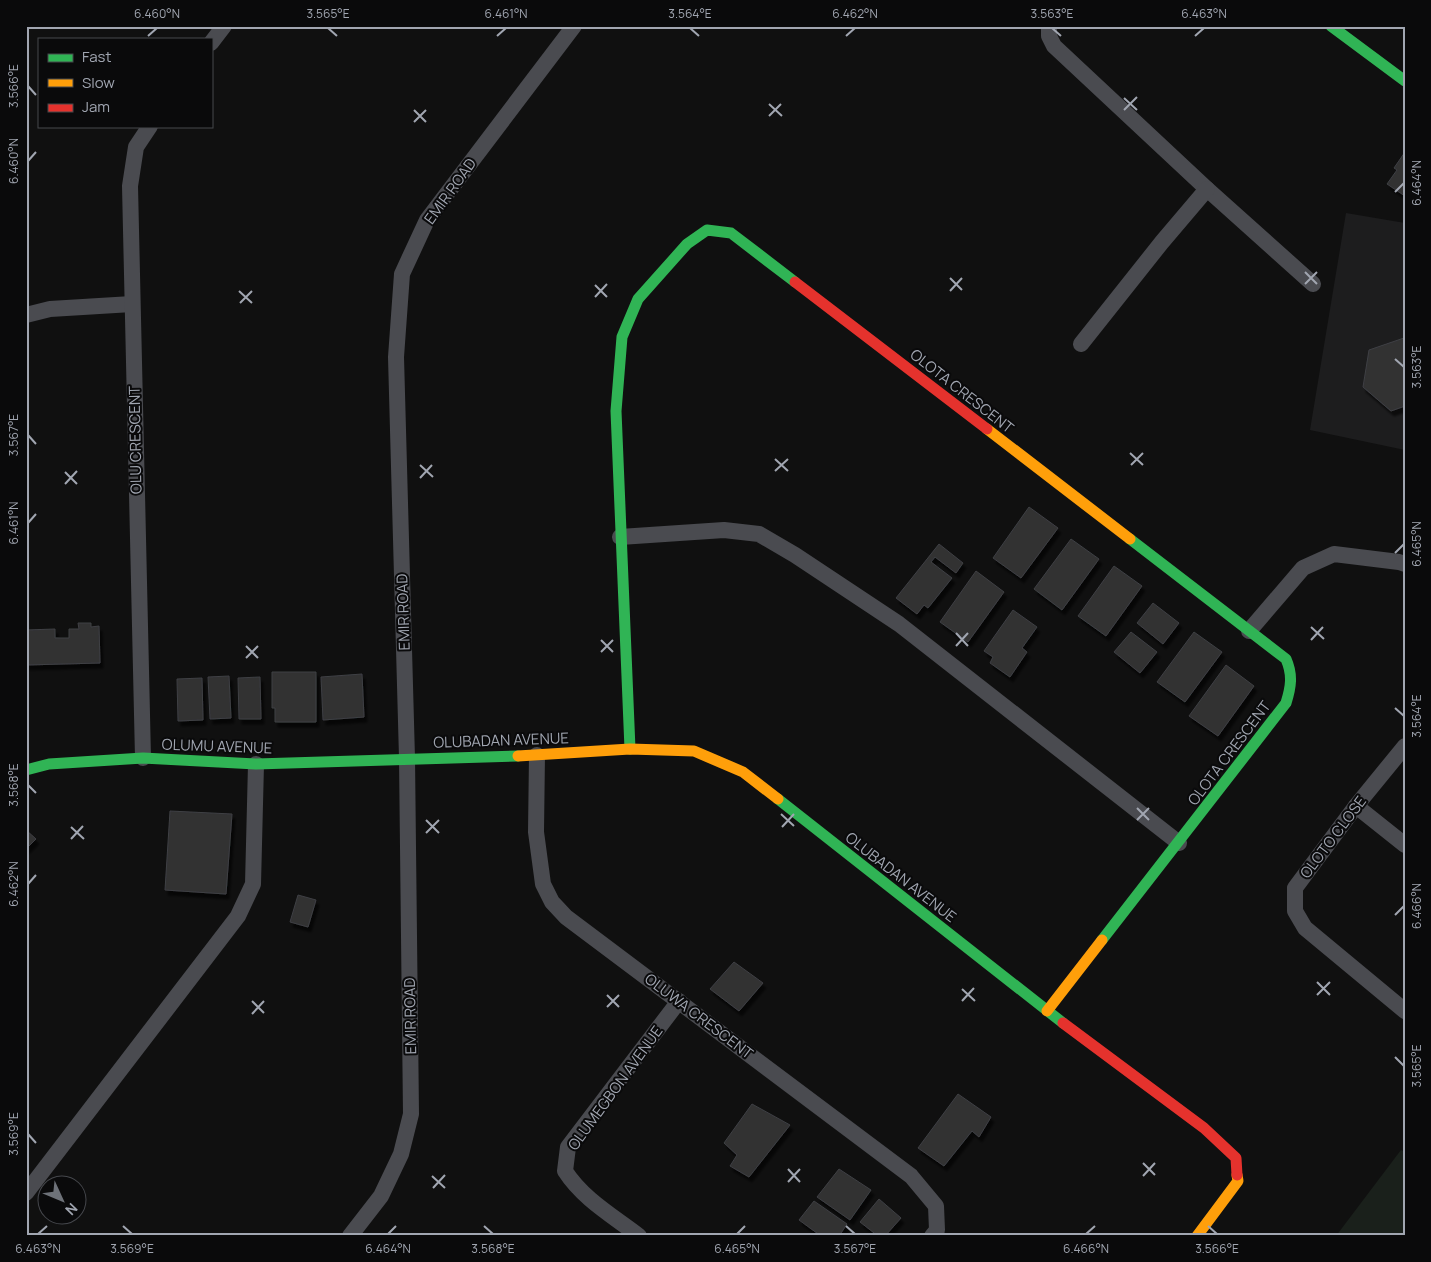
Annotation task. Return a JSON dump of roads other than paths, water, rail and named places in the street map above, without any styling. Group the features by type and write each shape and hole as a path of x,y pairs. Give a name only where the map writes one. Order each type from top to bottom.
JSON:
{"street":[{"path":"212,42 224,26"},
{"name":"EMIR ROAD","path":"350,1236 381,1196 401,1154 411,1114 407,758 396,357 402,274 427,220 574,26"},
{"path":"1049,26 1049,36 1054,46 1207,189 1313,284"},
{"path":"1331,26 1405,81"},
{"name":"OLU CRESCENT","path":"143,758 130,186 136,146 149,128"},
{"path":"1081,344 1207,189"},
{"name":"OLOTA CRESCENT","path":"630,749 616,411 622,337 638,299 686,244 707,230 731,233 1286,659 1291,670 1292,684 1286,703 1047,1011"},
{"path":"26,315 50,309 132,304"},
{"path":"620,537 724,530 759,534 795,555 892,619 1179,843"},
{"path":"1249,631 1303,568 1334,554 1405,564"},
{"name":"OLOTO CLOSE","path":"1405,746 1356,806 1295,888 1295,911 1305,928 1405,1011"},
{"name":"OLUBADAN AVENUE","path":"407,758 537,755 630,749 694,751 743,772 1047,1011 1204,1128 1236,1158 1238,1181 1197,1236"},
{"name":"OLUWA CRESCENT","path":"537,755 536,832 543,884 552,902 566,917 911,1176 936,1206 937,1230 932,1236"},
{"name":"OLUMU AVENUE","path":"26,770 49,764 143,758 256,764 407,758"},
{"path":"26,1193 238,916 253,884 256,764"},
{"path":"1356,806 1405,845"},
{"name":"OLUMEGBON AVENUE","path":"639,1236 573,1184 565,1172 568,1148 679,1000"}]}
